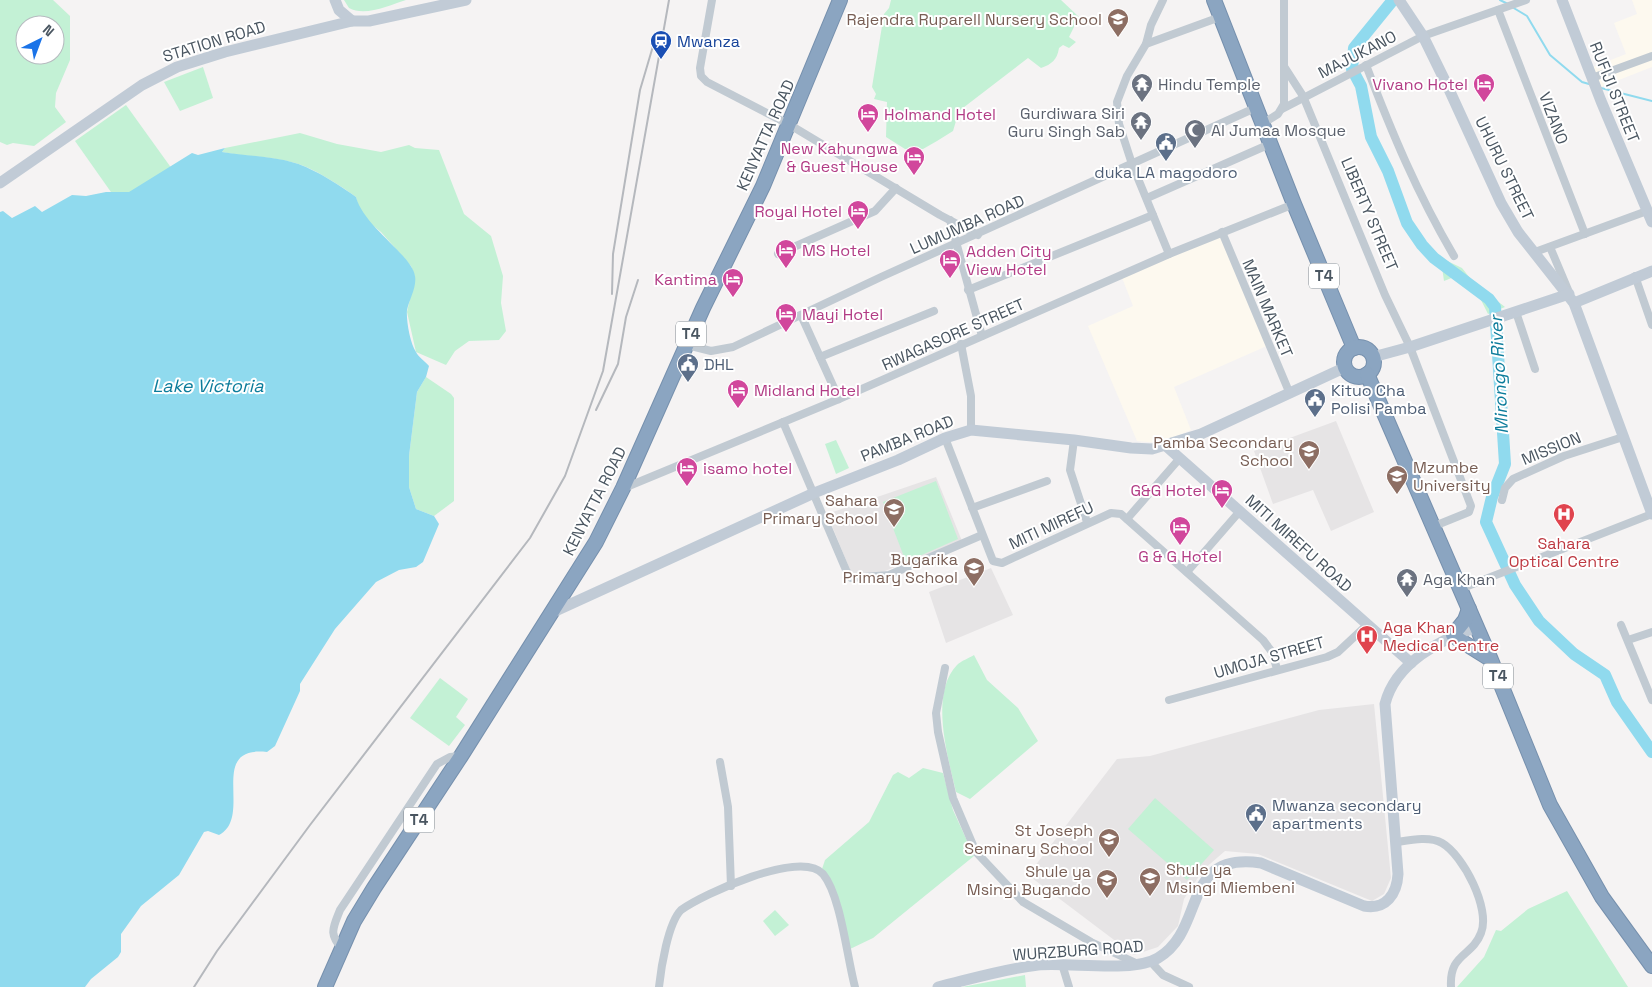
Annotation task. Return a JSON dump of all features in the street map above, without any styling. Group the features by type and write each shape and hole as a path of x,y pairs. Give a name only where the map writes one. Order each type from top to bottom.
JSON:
{"highway":[{"name":"KENYATTA ROAD","path":"325,987 343,950 354,921 374,888 461,756 588,556 622,488 790,125 840,0"},
{"name":"T4","path":"1214,0 1255,108 1354,348"},
{"path":"1354,348 1365,348 1373,357 1373,367 1367,374 1359,377 1352,374 1346,367 1347,354 1354,348"},
{"name":"T4","path":"1367,374 1491,660 1550,805 1602,897 1652,966"},
{"path":"1469,609 1455,637 1491,660"}],"main road":[{"path":"335,0 339,10 352,21"},
{"name":"STATION ROAD","path":"0,183 142,85 177,66 225,52 352,21 369,21 466,0"},
{"name":"UHURU STREET","path":"1399,0 1423,36 1501,203 1518,232 1572,298 1652,514"},
{"name":"RUFIJI STREET","path":"1562,0 1601,101 1650,217"},
{"path":"1373,357 1485,322 1572,298 1652,271"},
{"name":"PAMBA ROAD","path":"551,613 814,493 898,460 945,438 972,430 1074,440 1131,448 1166,446 1201,434 1346,367"},
{"name":"MITI MIREFU ROAD","path":"1166,446 1411,663"},
{"name":"WURZBURG ROAD","path":"938,987 1014,968 1062,964 1146,963 1161,956 1178,940 1186,927 1195,896 1201,886 1210,875 1231,862 1245,860 1261,863 1343,898 1372,907 1388,901 1398,885 1397,842 1385,704 1391,688 1411,663 1436,646 1455,637 1479,632"}],"street":[{"path":"712,0 700,68 701,76 740,100 790,125 978,235"},
{"path":"1163,0 1151,25 1146,44 1127,76 1118,102 1119,124 1132,164 1168,254"},
{"path":"1262,124 1282,109 1284,104 1284,0"},
{"name":"MAJUKANO","path":"1282,109 1303,96 1423,36 1526,0"},
{"name":"VIZANO","path":"1500,10 1585,234"},
{"path":"1146,44 1220,17"},
{"path":"1593,80 1652,56"},
{"path":"1364,66 1403,161 1424,205 1454,256"},
{"name":"LIBERTY STREET","path":"1285,68 1303,96 1385,294 1410,347 1471,506 1469,512 1432,527"},
{"name":"LUMUMBA ROAD","path":"687,345 711,351 722,350 1255,108"},
{"path":"1147,198 1270,144"},
{"path":"778,254 875,212 896,188"},
{"name":"RWAGASORE STREET","path":"622,488 839,399 1168,254 1294,204"},
{"path":"968,290 1153,215"},
{"path":"1535,252 1585,234 1650,217"},
{"path":"950,220 982,336"},
{"name":"MAIN MARKET","path":"1222,232 1290,394"},
{"path":"1550,247 1572,298"},
{"path":"1635,276 1652,325"},
{"path":"820,357 934,311"},
{"path":"1512,314 1535,369"},
{"path":"801,315 839,399"},
{"path":"961,344 971,396 972,430"},
{"path":"783,422 846,570 853,579 889,575 982,535"},
{"name":"MISSION","path":"1502,500 1505,488 1514,479 1564,456 1623,437"},
{"name":"MITI MIREFU","path":"945,438 990,556 998,564 1087,522 1116,512 1127,519"},
{"path":"1074,440 1070,470 1087,522"},
{"path":"1180,458 1127,519 1263,640 1272,652 1277,669"},
{"path":"972,508 1047,481"},
{"path":"1187,572 1240,511"},
{"path":"1460,589 1652,514"},
{"name":"UMOJA STREET","path":"1169,700 1338,652 1367,625"},
{"path":"1621,625 1652,700"},
{"path":"1628,640 1652,632"},
{"path":"945,668 936,713 938,732 953,798 976,852 987,867 1028,905 1096,944 1146,963 1163,975 1189,987"},
{"path":"720,762 728,807 731,886"},
{"path":"1397,842 1419,839 1441,842 1454,853 1468,874 1482,906 1483,926 1481,935 1453,966 1451,987"},
{"path":"659,987 663,961 677,914 685,906 761,873 787,867 810,867 820,871 828,883 856,987"},
{"path":"1062,964 1070,987"}],"shaded area":[{"path":"1632,0 1652,0 1652,67 1601,87 1593,67 1626,54 1614,23 1637,14"},
{"path":"1222,232 1269,345 1174,387 1191,430 1160,443 1137,441 1088,326 1133,306 1121,275"},
{"name":"Pamba Secondary School","path":"1336,421 1374,512 1331,531 1313,490 1273,504 1254,451"},
{"name":"Sahara Primary School","path":"936,477 962,541 877,574 853,577 827,514"},
{"path":"991,568 1013,615 946,643 929,592"},
{"path":"1374,704 1391,878 1384,894 1372,901 1258,854 1225,851 1203,870 1184,899 1178,926 1158,947 1134,955 1028,875 1117,759 1150,756 1319,710"}],"green space":[{"path":"0,0 53,0 70,16 70,60 56,93 55,107 66,122 34,146 13,143 7,145 0,142"},
{"path":"344,0 406,0 370,11 362,11 349,8"},
{"path":"891,0 1061,0 1079,17 1069,37 1076,42 1069,48 1063,45 1059,48 1057,56 1053,61 1041,68 1028,58 959,111 953,131 923,149 905,149 886,137 887,102 874,99 876,94 872,87 884,14 889,8"},
{"path":"203,67 213,98 180,111 164,82"},
{"path":"126,105 172,169 118,202 75,141"},
{"path":"300,133 337,144 381,152 409,145 415,148 439,150 464,214 491,236 503,276 501,303 506,331 499,340 469,341 455,351 446,365 416,352 407,312 415,277 411,266 381,232 366,220 359,209 356,197 326,177 302,165 277,159 222,152 225,148"},
{"path":"1437,253 1439,257 1462,268 1473,282 1505,307 1488,314 1478,294 1454,277 1444,281 1442,267 1433,260 1429,261 1428,255"},
{"path":"426,377 454,398 454,501 434,516 416,509 409,487 409,456 417,392"},
{"path":"836,440 849,468 836,474 825,444"},
{"path":"936,481 958,539 906,562 883,502"},
{"path":"974,655 987,680 1018,708 1038,741 970,799 956,792 945,744 942,709 944,692 949,677 957,665"},
{"path":"440,678 468,699 456,717 465,725 449,746 410,718"},
{"path":"923,768 943,773 953,810 974,856 873,938 848,950 822,869 825,860 869,822 893,775 898,772 909,778"},
{"path":"1155,798 1214,850 1187,880 1128,829"},
{"path":"1567,891 1628,987 1457,987 1484,957 1496,930 1501,931 1528,909"},
{"path":"775,910 789,925 775,936 763,921"},
{"path":"1025,975 1026,987 962,987"}],"water":[{"name":"Lake Victoria","path":"225,148 222,152 268,157 295,163 335,183 356,197 368,219 406,259 412,268 415,280 407,310 407,320 412,343 417,354 429,366 426,377 417,392 409,456 409,487 416,509 434,516 439,524 423,562 416,567 399,570 376,582 335,629 300,684 300,691 275,746 267,752 249,753 239,759 234,770 233,813 229,826 219,835 208,831 204,832 179,875 141,906 121,934 121,952 118,957 91,979 85,987 0,987 0,212 3,211 12,218 35,206 42,212 72,195 86,196 106,192 129,192 192,153 198,155"}],"waterway":[{"name":"Mirongo River","path":"1393,0 1354,48 1352,69 1361,86 1371,137 1388,171 1407,223 1422,245 1434,258 1489,299 1495,307 1505,464 1492,497 1486,522 1515,585 1539,621 1574,654 1605,675 1617,702 1652,752"},
{"path":"1500,0 1508,4"},
{"path":"1512,7 1527,16 1550,55 1582,82 1589,84"},
{"path":"1601,88 1652,101"}],"railway":[{"path":"194,987 217,951 310,825 530,538 565,476 603,371 669,0"},
{"path":"612,294 613,254 640,90 656,36"},
{"path":"596,410 618,364 626,317 638,280"}],"place":[{"name":"Rajendra Ruparell Nursery School","path":"1118,38"},
{"name":"Mwanza","path":"661,60"},
{"name":"Hindu Temple","path":"1142,103"},
{"name":"Vivano Hotel","path":"1484,103"},
{"name":"Holmand Hotel","path":"868,133"},
{"name":"Gurdiwara Siri Guru Singh Sab","path":"1141,141"},
{"name":"Al Jumaa Mosque","path":"1195,149"},
{"name":"duka LA magodoro","path":"1166,162"},
{"name":"New Kahungwa & Guest House","path":"914,176"},
{"name":"Royal Hotel","path":"858,230"},
{"name":"MS Hotel","path":"786,269"},
{"name":"Adden City View Hotel","path":"950,279"},
{"name":"Kantima","path":"733,298"},
{"name":"Mayi Hotel","path":"786,333"},
{"name":"DHL","path":"688,383"},
{"name":"Midland Hotel","path":"738,409"},
{"name":"Kituo Cha Polisi Pamba","path":"1315,418"},
{"name":"Pamba Secondary School","path":"1309,470"},
{"name":"isamo hotel","path":"687,487"},
{"name":"Mzumbe University","path":"1397,495"},
{"name":"G&G Hotel","path":"1222,509"},
{"name":"Sahara Primary School","path":"894,528"},
{"name":"Sahara Optical Centre","path":"1564,533"},
{"name":"G & G Hotel","path":"1180,546"},
{"name":"Bugarika Primary School","path":"974,587"},
{"name":"Aga Khan","path":"1407,598"},
{"name":"Aga Khan Medical Centre","path":"1367,655"},
{"name":"Mwanza secondary apartments","path":"1256,833"},
{"name":"St Joseph Seminary School","path":"1109,858"},
{"name":"Shule ya Msingi Miembeni","path":"1150,897"},
{"name":"Shule ya Msingi Bugando","path":"1107,899"}]}
